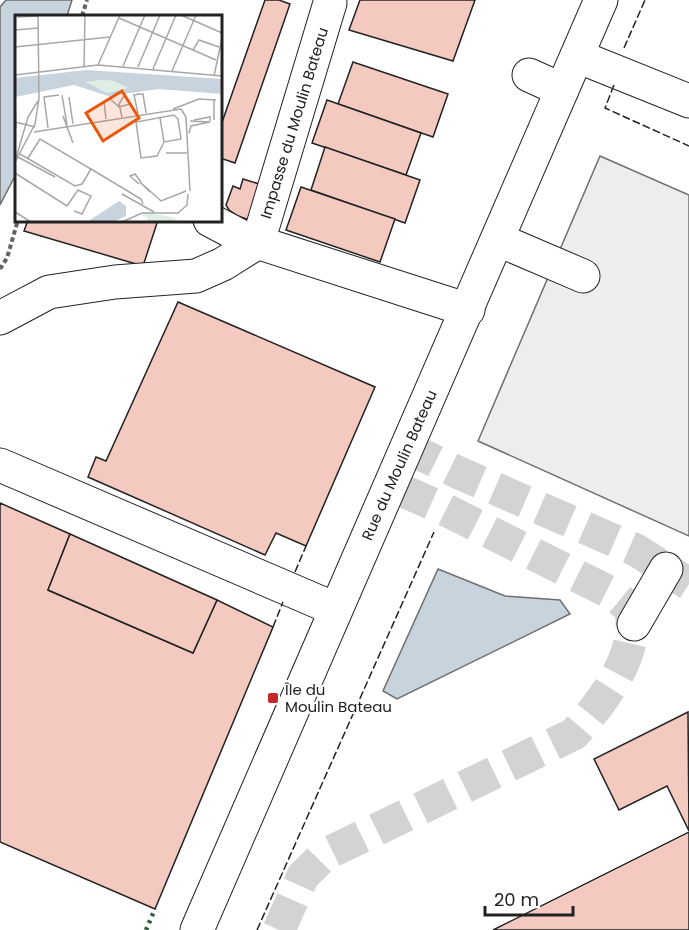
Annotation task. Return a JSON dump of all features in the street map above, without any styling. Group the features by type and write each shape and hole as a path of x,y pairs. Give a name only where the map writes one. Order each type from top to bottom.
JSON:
{"street":[{"name":"Rue du Moulin Bateau","path":"197,930 335,609 499,240 601,0"},
{"name":"Impasse du Moulin Bateau","path":"258,242 330,3"},
{"path":"577,56 689,101"},
{"path":"529,75 562,90"},
{"path":"214,222 244,238 468,310"},
{"path":"499,240 583,276"},
{"path":"0,318 49,292 115,282 196,276 223,264 258,242"},
{"path":"0,465 335,609"},
{"path":"634,624 666,569"}],"path":[{"path":"82,15 87,0"},
{"path":"0,269 7,258 17,222"}],"shaded area":[{"path":"6,0 72,0 67,15 15,15 15,176 0,205 0,7"},
{"path":"600,156 689,195 689,536 478,441"},
{"path":"438,569 505,596 560,600 570,614 397,699 383,691"}],"building":[{"path":"265,0 279,0 290,4 235,163 222,159 222,122"},
{"path":"360,0 475,0 453,61 349,30"},
{"path":"353,62 448,94 433,137 338,104"},
{"path":"327,100 421,133 406,175 312,143"},
{"path":"325,147 420,180 405,223 311,190"},
{"path":"243,179 266,186 255,222 238,216 226,205 233,186 240,189"},
{"path":"301,187 395,219 380,262 286,230"},
{"path":"27,222 157,222 143,266 24,231"},
{"path":"178,302 375,387 306,546 276,533 265,555 88,477 96,457 106,461"},
{"path":"0,503 70,534 48,590 193,653 217,600 273,627 155,909 0,842"},
{"path":"70,534 217,600 193,653 48,590"},
{"path":"688,712 689,831 667,786 619,810 594,759"},
{"path":"689,832 689,930 493,930"}],"tunnel":[{"path":"406,447 457,472 636,550 689,584"},
{"path":"279,930 303,876 324,855 574,734 607,692 624,661 630,644 631,609 613,594 444,509 390,485"}],"hedge":[{"path":"146,930 155,909"}],"fence":[{"path":"624,48 645,0"},
{"path":"614,85 605,108 689,146"},
{"path":"257,930 434,532"},
{"path":"295,572 306,546"},
{"path":"273,627 283,602"}],"place":[{"name":"Île du Moulin Bateau","path":"273,698"}]}
